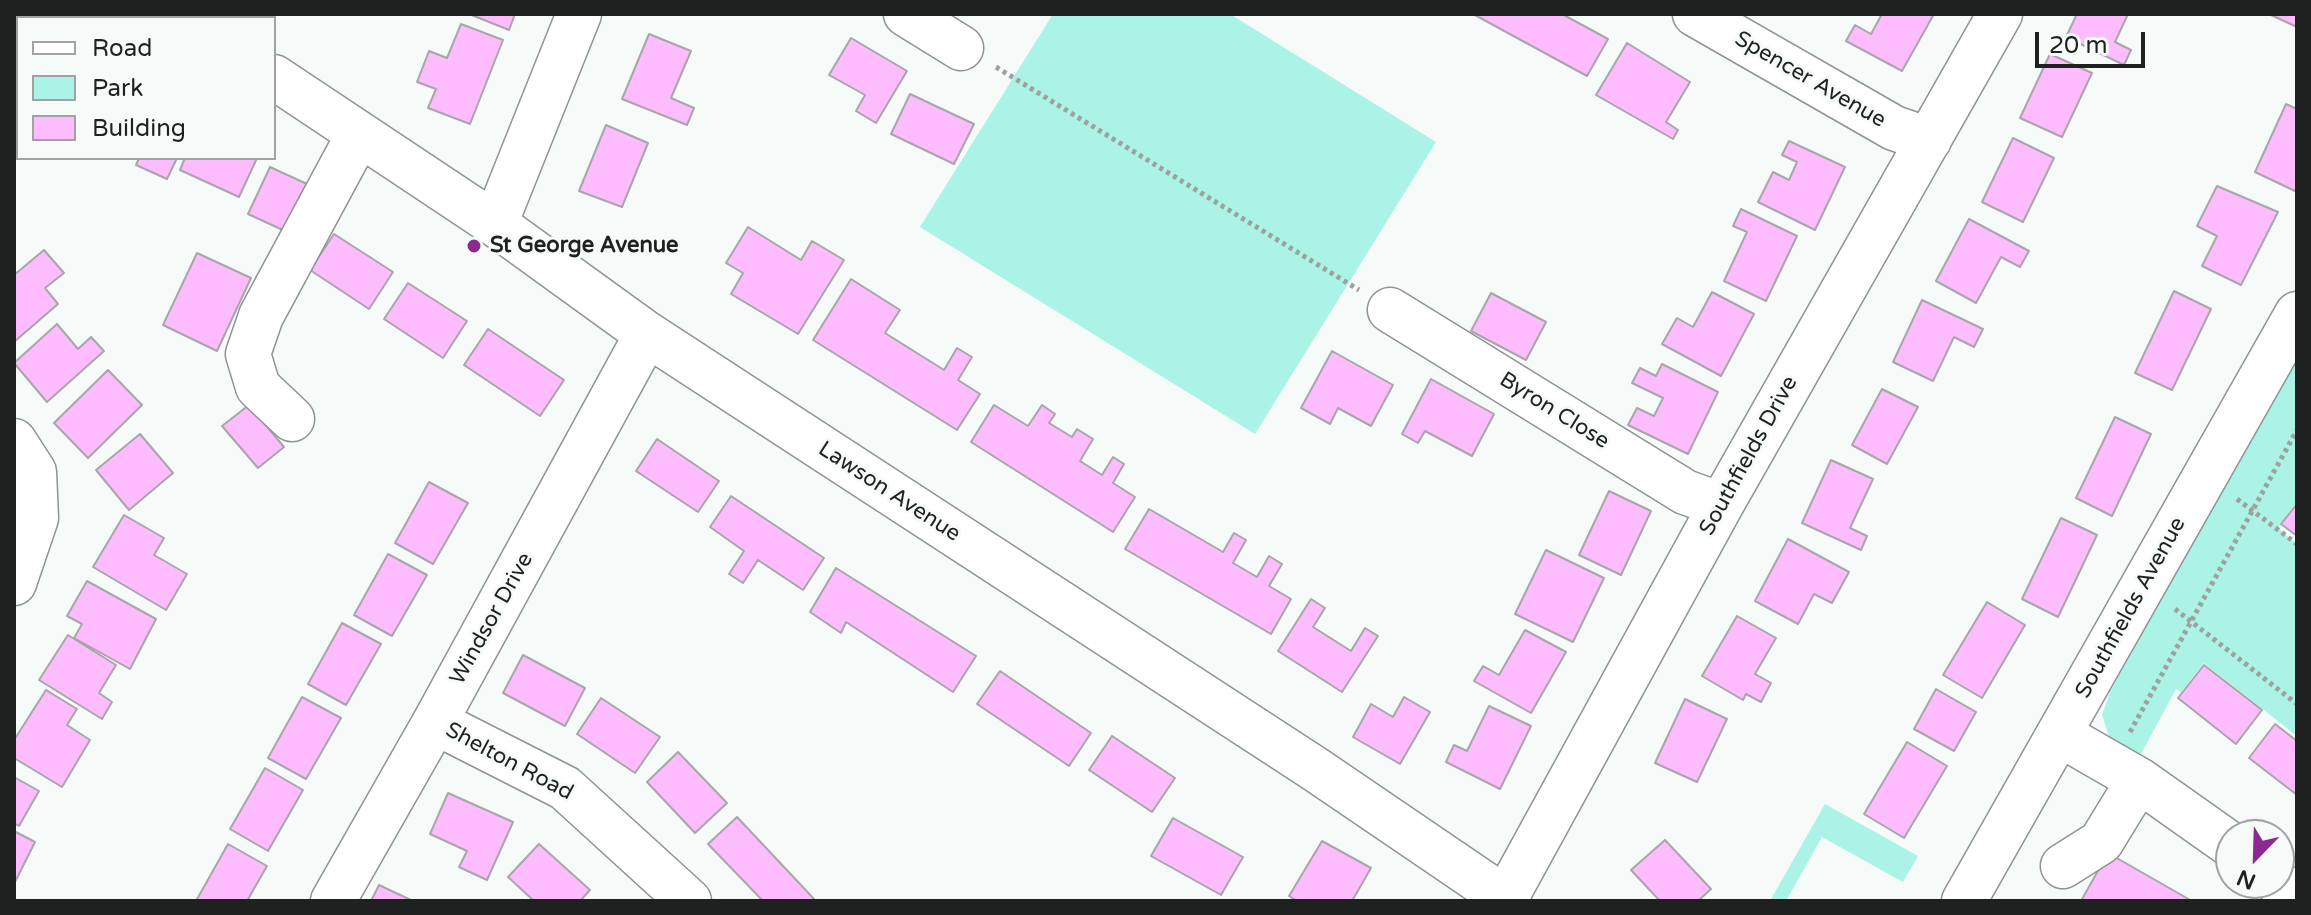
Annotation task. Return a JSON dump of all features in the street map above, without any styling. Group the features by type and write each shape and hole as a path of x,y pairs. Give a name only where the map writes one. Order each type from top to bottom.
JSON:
{"street":[{"path":"495,224 579,14"},
{"path":"906,14 961,48"},
{"name":"Spencer Avenue","path":"1695,14 1894,128 1929,140"},
{"name":"Southfields Drive","path":"1506,900 1721,505 2000,14"},
{"name":"Lawson Avenue","path":"276,78 495,224 647,334 1315,769 1506,900"},
{"path":"292,419 258,387 248,354 261,316 359,134"},
{"name":"Byron Close","path":"1390,310 1685,492 1721,505"},
{"name":"Southfields Avenue","path":"1964,901 2297,314"},
{"name":"Windsor Drive","path":"333,901 435,722 647,334"},
{"path":"14,441 34,472 36,518 14,583"},
{"name":"Shelton Road","path":"435,722 565,788 689,901"},
{"path":"2059,734 2126,772 2215,834"},
{"path":"2063,866 2101,842 2126,772"}],"path":[{"path":"961,48 1014,77 1390,310"},
{"path":"2126,772 2192,622 2297,430"},
{"path":"2204,479 2253,508 2297,544"},
{"path":"2143,587 2297,704"}],"green space":[{"path":"1053,14 1230,14 1436,142 1255,434 920,227"},
{"path":"2297,353 2297,502 2278,528 2297,544 2297,736 2204,663 2181,692 2176,689 2141,754 2110,739 2102,715 2110,692"},
{"path":"1825,804 1918,856 1903,882 1822,837 1786,901 1770,901"}],"building":[{"path":"60,14 64,16 19,16"},
{"path":"469,14 515,14 509,30"},
{"path":"1473,14 1562,14 1608,39 1587,76"},
{"path":"1882,14 1934,14 1902,71 1846,41 1855,25 1871,34"},
{"path":"2077,14 2128,14 2115,42 2131,50 2124,65 2066,37"},
{"path":"2271,14 2297,14 2297,27 2271,15"},
{"path":"461,24 503,40 470,124 428,108 436,89 417,82 429,51 447,58"},
{"path":"649,34 691,51 671,98 694,108 687,125 622,99"},
{"path":"851,38 907,71 876,123 856,111 865,95 829,75"},
{"path":"1627,43 1690,82 1666,122 1678,130 1673,139 1596,95"},
{"path":"2050,54 2092,73 2062,137 2020,118"},
{"path":"910,94 974,124 954,164 891,134"},
{"path":"2286,104 2297,109 2295,191 2255,172"},
{"path":"606,125 648,143 622,207 579,191"},
{"path":"2013,138 2054,158 2023,222 1982,202"},
{"path":"1789,141 1845,167 1815,230 1758,202 1773,172 1789,180 1797,162 1782,155"},
{"path":"138,160 176,160 167,179 136,165"},
{"path":"184,160 256,160 239,197 180,170"},
{"path":"270,167 307,184 285,231 248,214"},
{"path":"2217,186 2278,212 2241,285 2202,266 2217,236 2197,226"},
{"path":"1741,209 1797,236 1766,301 1724,281 1747,232 1733,226"},
{"path":"1969,219 2029,251 2020,267 2001,257 1976,303 1936,281"},
{"path":"748,227 801,260 812,241 844,260 798,334 731,294 743,273 726,263"},
{"path":"334,234 393,272 369,309 310,270"},
{"path":"44,250 64,273 45,288 58,304 14,342 14,275"},
{"path":"197,253 251,278 217,351 163,325"},
{"path":"851,279 900,310 885,333 944,370 957,348 972,357 958,380 980,394 957,430 813,340"},
{"path":"408,283 467,321 443,358 384,319"},
{"path":"2174,291 2211,309 2172,390 2135,373"},
{"path":"1712,292 1754,314 1721,376 1662,344 1677,318 1693,327"},
{"path":"1491,293 1546,322 1526,360 1471,331"},
{"path":"1922,300 1983,329 1974,347 1954,337 1933,381 1893,362"},
{"path":"57,324 78,349 91,337 104,351 47,402 14,363"},
{"path":"488,329 564,380 540,416 464,365"},
{"path":"1332,351 1393,385 1371,426 1338,408 1330,424 1301,408"},
{"path":"1662,364 1718,392 1688,454 1628,425 1637,408 1654,416 1663,398 1632,383 1640,368 1656,376"},
{"path":"108,370 142,405 88,458 54,423"},
{"path":"1431,379 1494,414 1472,456 1425,431 1418,443 1402,434"},
{"path":"1882,389 1918,407 1887,464 1852,445"},
{"path":"249,405 284,447 258,468 222,426"},
{"path":"994,405 1028,426 1042,405 1055,414 1049,423 1072,437 1077,429 1093,439 1080,461 1102,475 1113,457 1124,464 1113,483 1135,497 1113,532 971,442"},
{"path":"2115,417 2151,434 2112,516 2076,498"},
{"path":"140,434 173,473 129,510 96,470"},
{"path":"657,439 719,481 698,512 636,471"},
{"path":"1831,460 1873,479 1850,528 1867,536 1861,550 1802,523"},
{"path":"429,482 468,503 433,564 395,543"},
{"path":"1609,491 1651,511 1621,575 1579,555"},
{"path":"731,496 824,558 803,590 758,560 743,583 729,574 744,551 710,527"},
{"path":"2297,504 2297,536 2281,524"},
{"path":"1149,509 1223,552 1234,533 1246,540 1233,563 1257,577 1269,556 1282,564 1269,586 1291,599 1271,634 1125,549"},
{"path":"124,515 164,538 154,555 187,574 166,610 93,567"},
{"path":"2061,518 2097,535 2058,617 2022,599"},
{"path":"1788,539 1849,572 1832,603 1814,594 1798,624 1755,601"},
{"path":"1546,550 1604,578 1573,642 1515,614"},
{"path":"388,554 427,575 392,636 354,615"},
{"path":"836,568 976,656 953,692 846,622 841,633 810,612"},
{"path":"87,581 156,619 130,669 74,638 82,624 67,616"},
{"path":"1311,599 1325,608 1313,627 1351,651 1365,628 1378,636 1342,692 1278,651"},
{"path":"1987,602 2025,625 1982,698 1943,675"},
{"path":"1737,616 1776,638 1755,674 1771,683 1761,702 1746,694 1743,700 1702,676"},
{"path":"342,623 381,644 346,705 308,684"},
{"path":"1525,630 1566,652 1531,713 1474,681 1483,666 1499,675"},
{"path":"68,635 116,665 99,693 112,702 102,719 39,680"},
{"path":"523,655 585,688 565,726 503,693"},
{"path":"2204,665 2262,710 2236,744 2178,698"},
{"path":"1000,671 1091,733 1069,766 977,704"},
{"path":"1936,689 1976,712 1954,751 1914,729"},
{"path":"46,690 77,709 67,725 90,740 62,787 14,758 14,740"},
{"path":"302,697 341,718 306,779 268,758"},
{"path":"1404,697 1430,712 1400,764 1353,737 1371,704 1393,717"},
{"path":"601,698 660,737 635,773 577,734"},
{"path":"1685,699 1727,719 1697,782 1655,763"},
{"path":"1489,706 1531,726 1500,789 1446,762 1454,745 1467,751"},
{"path":"2275,724 2297,741 2297,795 2249,758"},
{"path":"1112,736 1175,778 1152,812 1089,770"},
{"path":"1907,742 1947,766 1904,838 1864,814"},
{"path":"678,752 727,803 695,833 647,782"},
{"path":"265,768 303,790 268,851 230,829"},
{"path":"14,777 39,791 19,826 14,823"},
{"path":"448,793 513,822 487,880 459,867 467,851 430,834"},
{"path":"737,817 815,900 763,901 708,844"},
{"path":"1173,818 1243,857 1221,895 1151,856"},
{"path":"14,831 35,842 14,884"},
{"path":"1665,840 1711,889 1698,901 1660,901 1631,870"},
{"path":"1322,841 1371,868 1352,901 1297,901 1289,896"},
{"path":"228,844 267,866 247,901 196,901"},
{"path":"539,844 590,890 580,901 534,901 508,877"},
{"path":"2108,853 2192,901 2081,901"},
{"path":"379,885 413,901 371,901"}],"place":[{"name":"St George Avenue","path":"474,246"}]}
